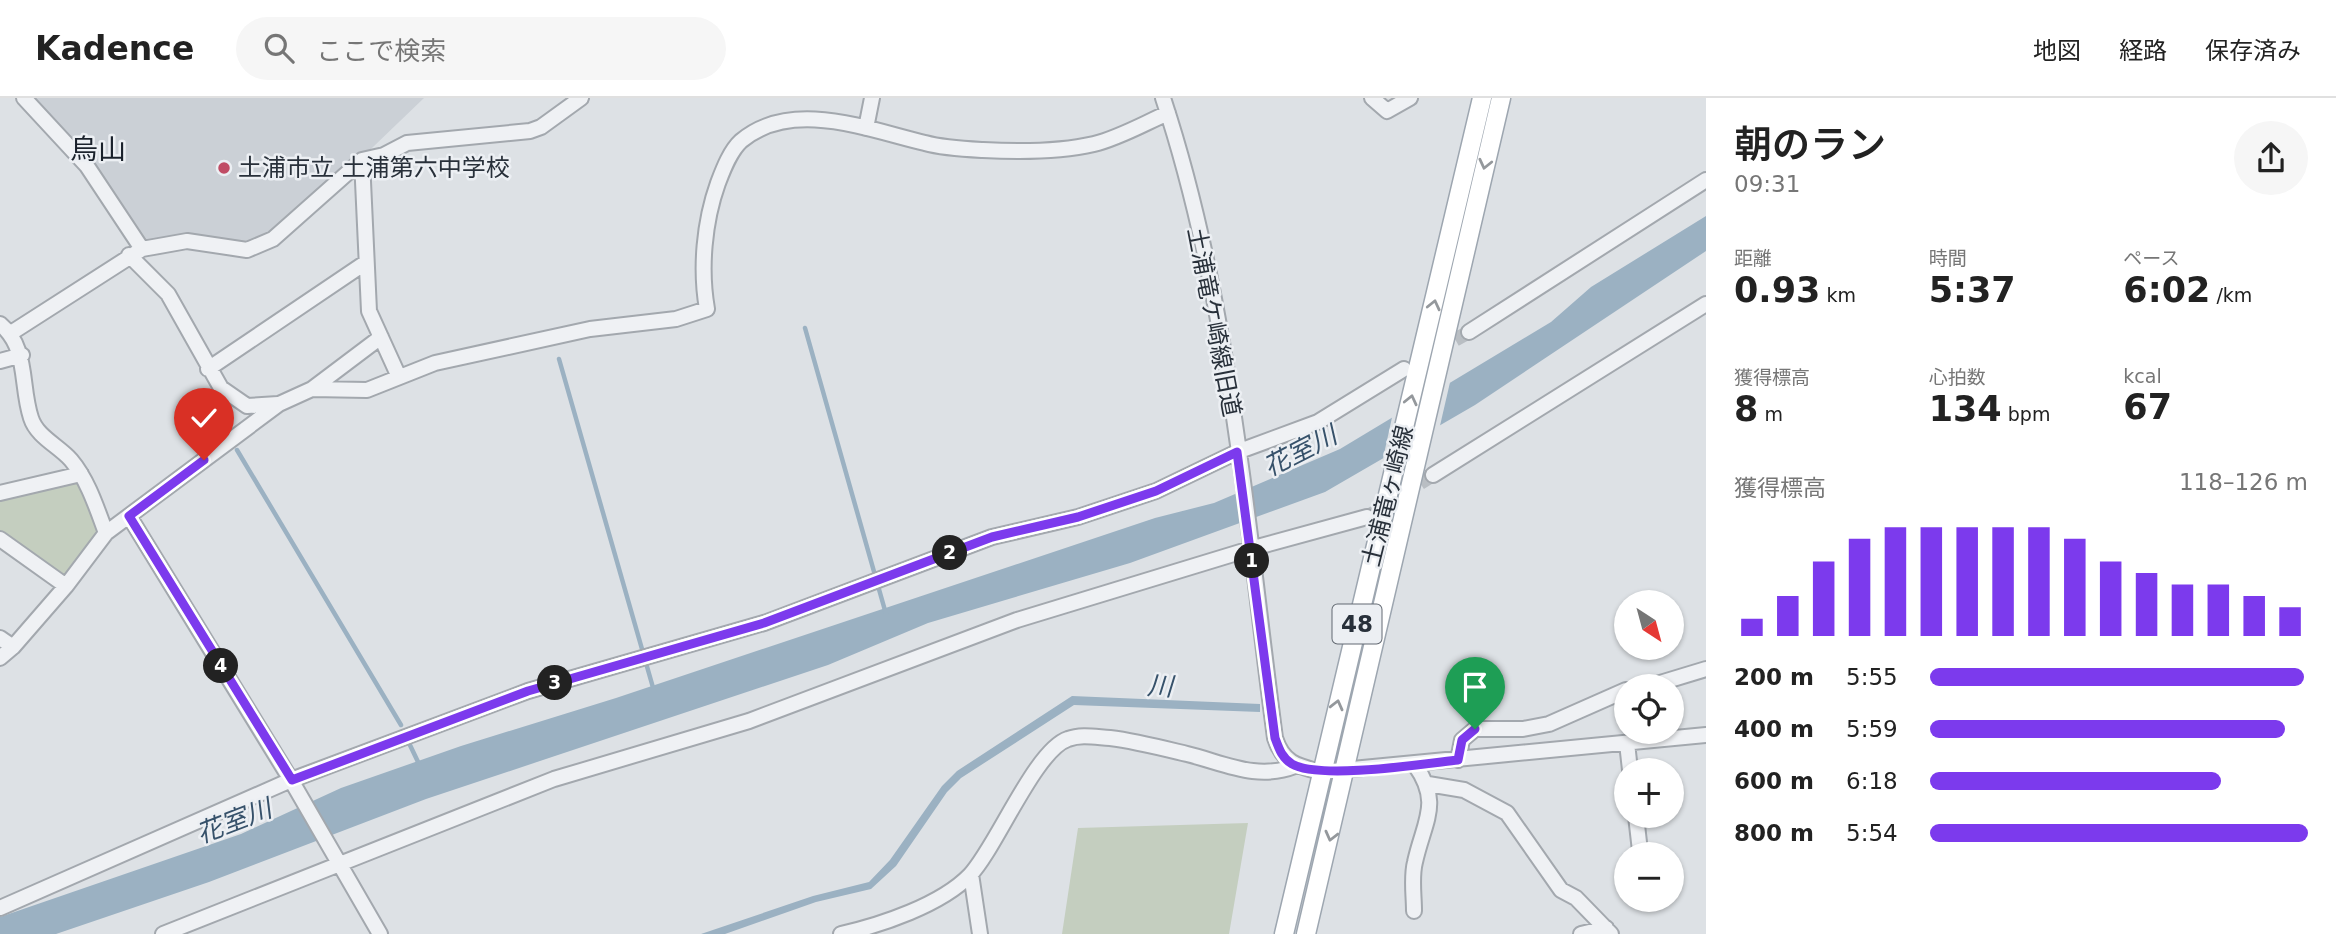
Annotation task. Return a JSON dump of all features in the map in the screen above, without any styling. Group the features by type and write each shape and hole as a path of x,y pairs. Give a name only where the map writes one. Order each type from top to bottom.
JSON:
{"main road":[{"name":"土浦竜ヶ崎線","path":"1284,934 1393,477 1411,370 1482,98"},
{"name":"土浦竜ヶ崎線","path":"1306,934 1347,769 1415,463 1501,98"}],"street":[{"path":"24,98 87,166 135,252 168,294 221,388 247,406 279,404"},
{"path":"106,533 71,460 31,421 22,355 6,329 135,252 187,241 247,250 273,239 362,160 384,155 407,143 530,131 541,127 581,98"},
{"path":"866,128 872,98"},
{"name":"土浦竜ケ崎線旧道","path":"1163,98 1185,172 1229,386 1275,738 1284,758 1295,766"},
{"path":"1372,98 1387,111 1410,98"},
{"path":"312,389 367,390 435,363 590,329 676,319 707,309 702,279 713,199 723,168 739,142 774,125 838,120 928,144 983,150 1062,150 1097,144 1168,113"},
{"path":"362,160 369,310 399,377"},
{"path":"1469,332 1706,180"},
{"path":"208,369 365,262"},
{"path":"1433,475 1706,304"},
{"path":"0,658 13,647 66,586 106,533 279,404 312,389 381,337"},
{"path":"0,361 22,355"},
{"path":"0,908 292,780 528,691 764,623 992,537 1078,517 1156,491 1318,422 1411,370"},
{"path":"0,493 80,474"},
{"path":"129,516 292,780 380,934"},
{"path":"163,934 554,779 749,721 1017,620 1249,544 1367,517"},
{"path":"0,539 66,586"},
{"path":"0,638 13,647"},
{"path":"1684,676 1706,669"},
{"path":"1458,760 1462,740 1475,729 1523,729 1549,724 1614,695"},
{"path":"841,934 866,928 947,894 971,874 1045,758 1065,739 1083,735 1119,739 1190,754 1241,772 1282,771 1295,766 1321,772 1617,744"},
{"path":"1684,737 1706,735"},
{"path":"1414,911 1414,866 1431,801 1428,784 1415,765"},
{"path":"1428,784 1464,790 1507,813 1561,890 1576,898 1608,931"},
{"path":"971,874 979,934"},
{"path":"1581,934 1608,931"}],"shaded area":[{"name":"土浦市立 土浦第六中学校","path":"34,98 424,98 296,221 247,250 187,241 152,250 103,176"}],"green space":[{"path":"81,474 106,533 66,586 0,539 0,493"},
{"path":"1248,823 1229,934 1062,934 1078,828"}],"water":[{"path":"1706,216 1706,251 1475,405 1325,492 1130,563 928,623 828,665 426,799 209,882 56,934 0,934 0,917 241,834 341,788 1155,518 1214,503 1340,449 1551,322 1591,287"},
{"path":"1072,696 1260,704 1260,712 1074,705 961,778 947,792 896,866 871,889 816,902 725,934 701,934 813,896 869,882 890,860 942,786 957,771"}],"pier":[{"path":"1451,378 1439,430 1382,463 1393,413"}],"waterway":[{"path":"805,328 886,614"},
{"path":"559,359 654,691"},
{"path":"237,450 401,725"},
{"path":"409,743 419,764"}],"tunnel":[{"path":"1437,350 1469,332"},
{"path":"1367,517 1433,475"}],"place":[{"name":"土浦市立 土浦第六中学校","path":"224,168"}],"district":[{"name":"烏山","path":"98,149"}],"route":[{"path":"204,460 129,516 292,780 528,691 764,623 992,537 1078,517 1156,491 1237,452 1275,738 1284,758 1295,766 1321,772 1458,760 1462,740 1475,729"}],"water label":[{"name":"花室川","path":"1300,451"},
{"name":"川","path":"1160,686"},
{"name":"花室川","path":"234,821"}]}
